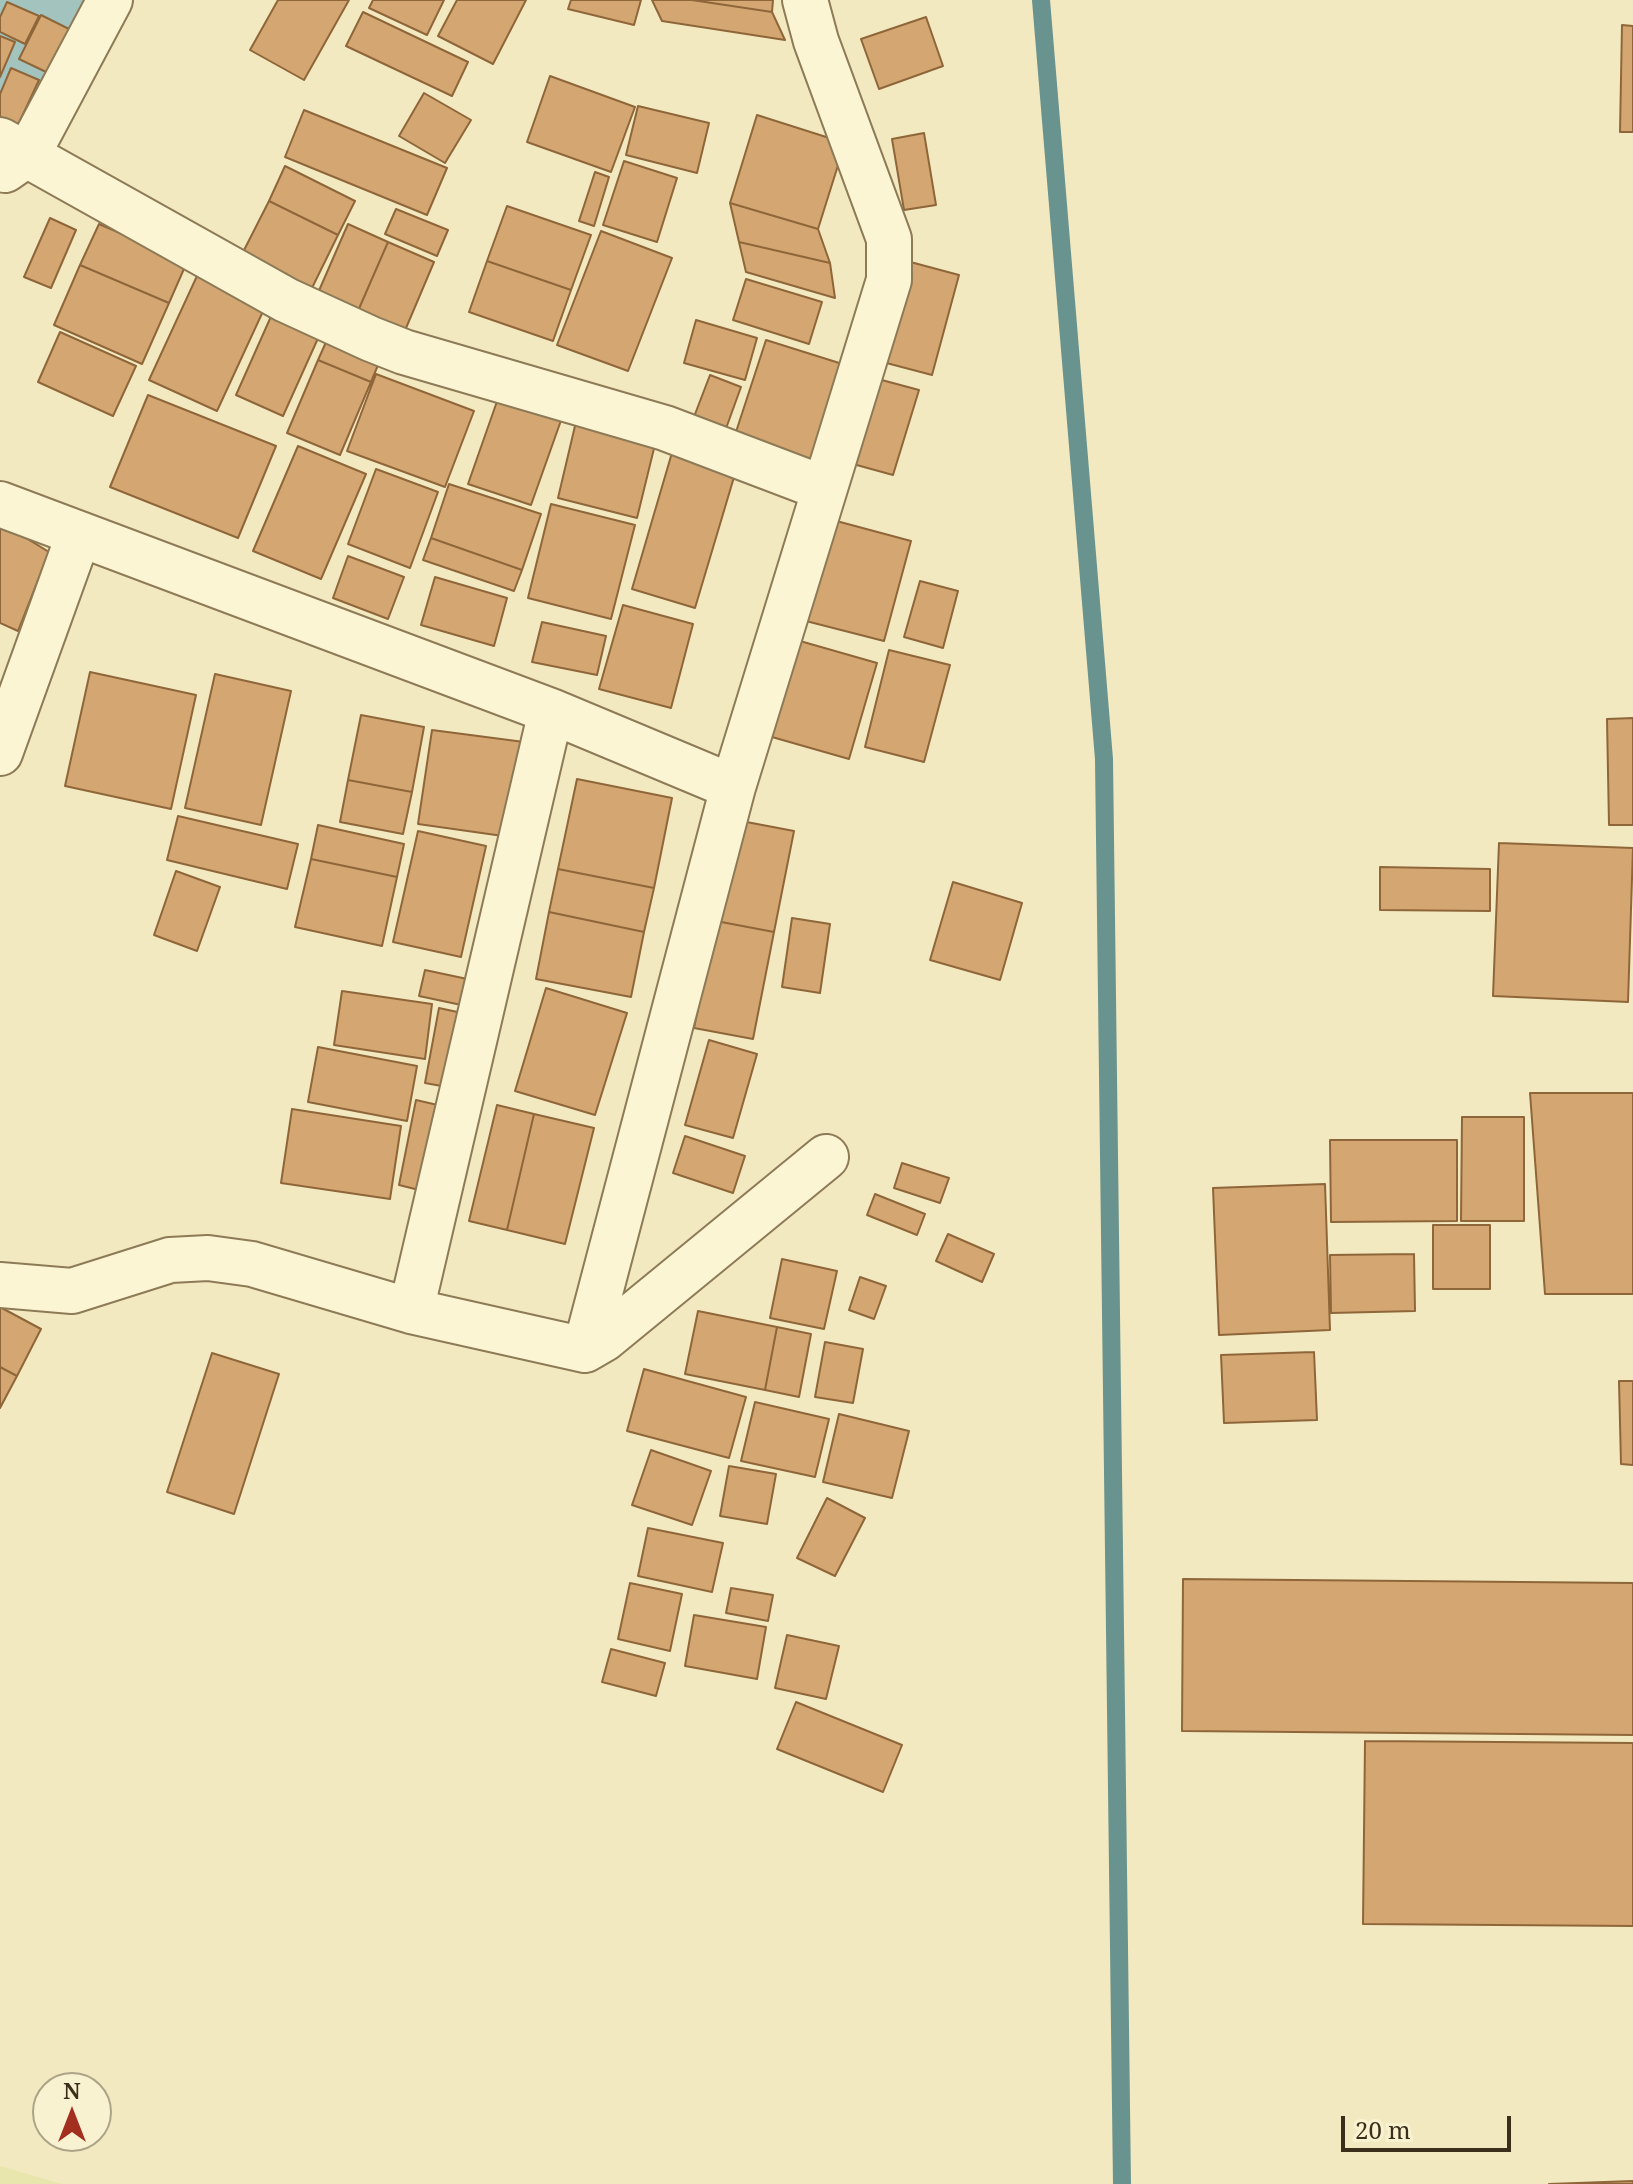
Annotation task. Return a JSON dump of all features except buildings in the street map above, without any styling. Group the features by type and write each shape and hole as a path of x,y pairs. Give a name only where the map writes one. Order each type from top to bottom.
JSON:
{"street":[{"path":"110,0 9,156 286,300 371,339 404,352 665,428 823,488"},
{"path":"585,1350 733,787 889,280 889,239 816,41 805,0"},
{"path":"0,504 551,711 733,787"},
{"path":"0,753 79,534"},
{"path":"411,1311 551,711"},
{"path":"0,1285 72,1291 170,1260 208,1258 252,1264 411,1311 585,1350 604,1339 826,1157"}],"shaded area":[{"path":"0,2166 62,2184 0,2184"}],"waterway":[{"path":"0,88 56,0"},
{"path":"1041,0 1104,759 1122,2184"}]}
